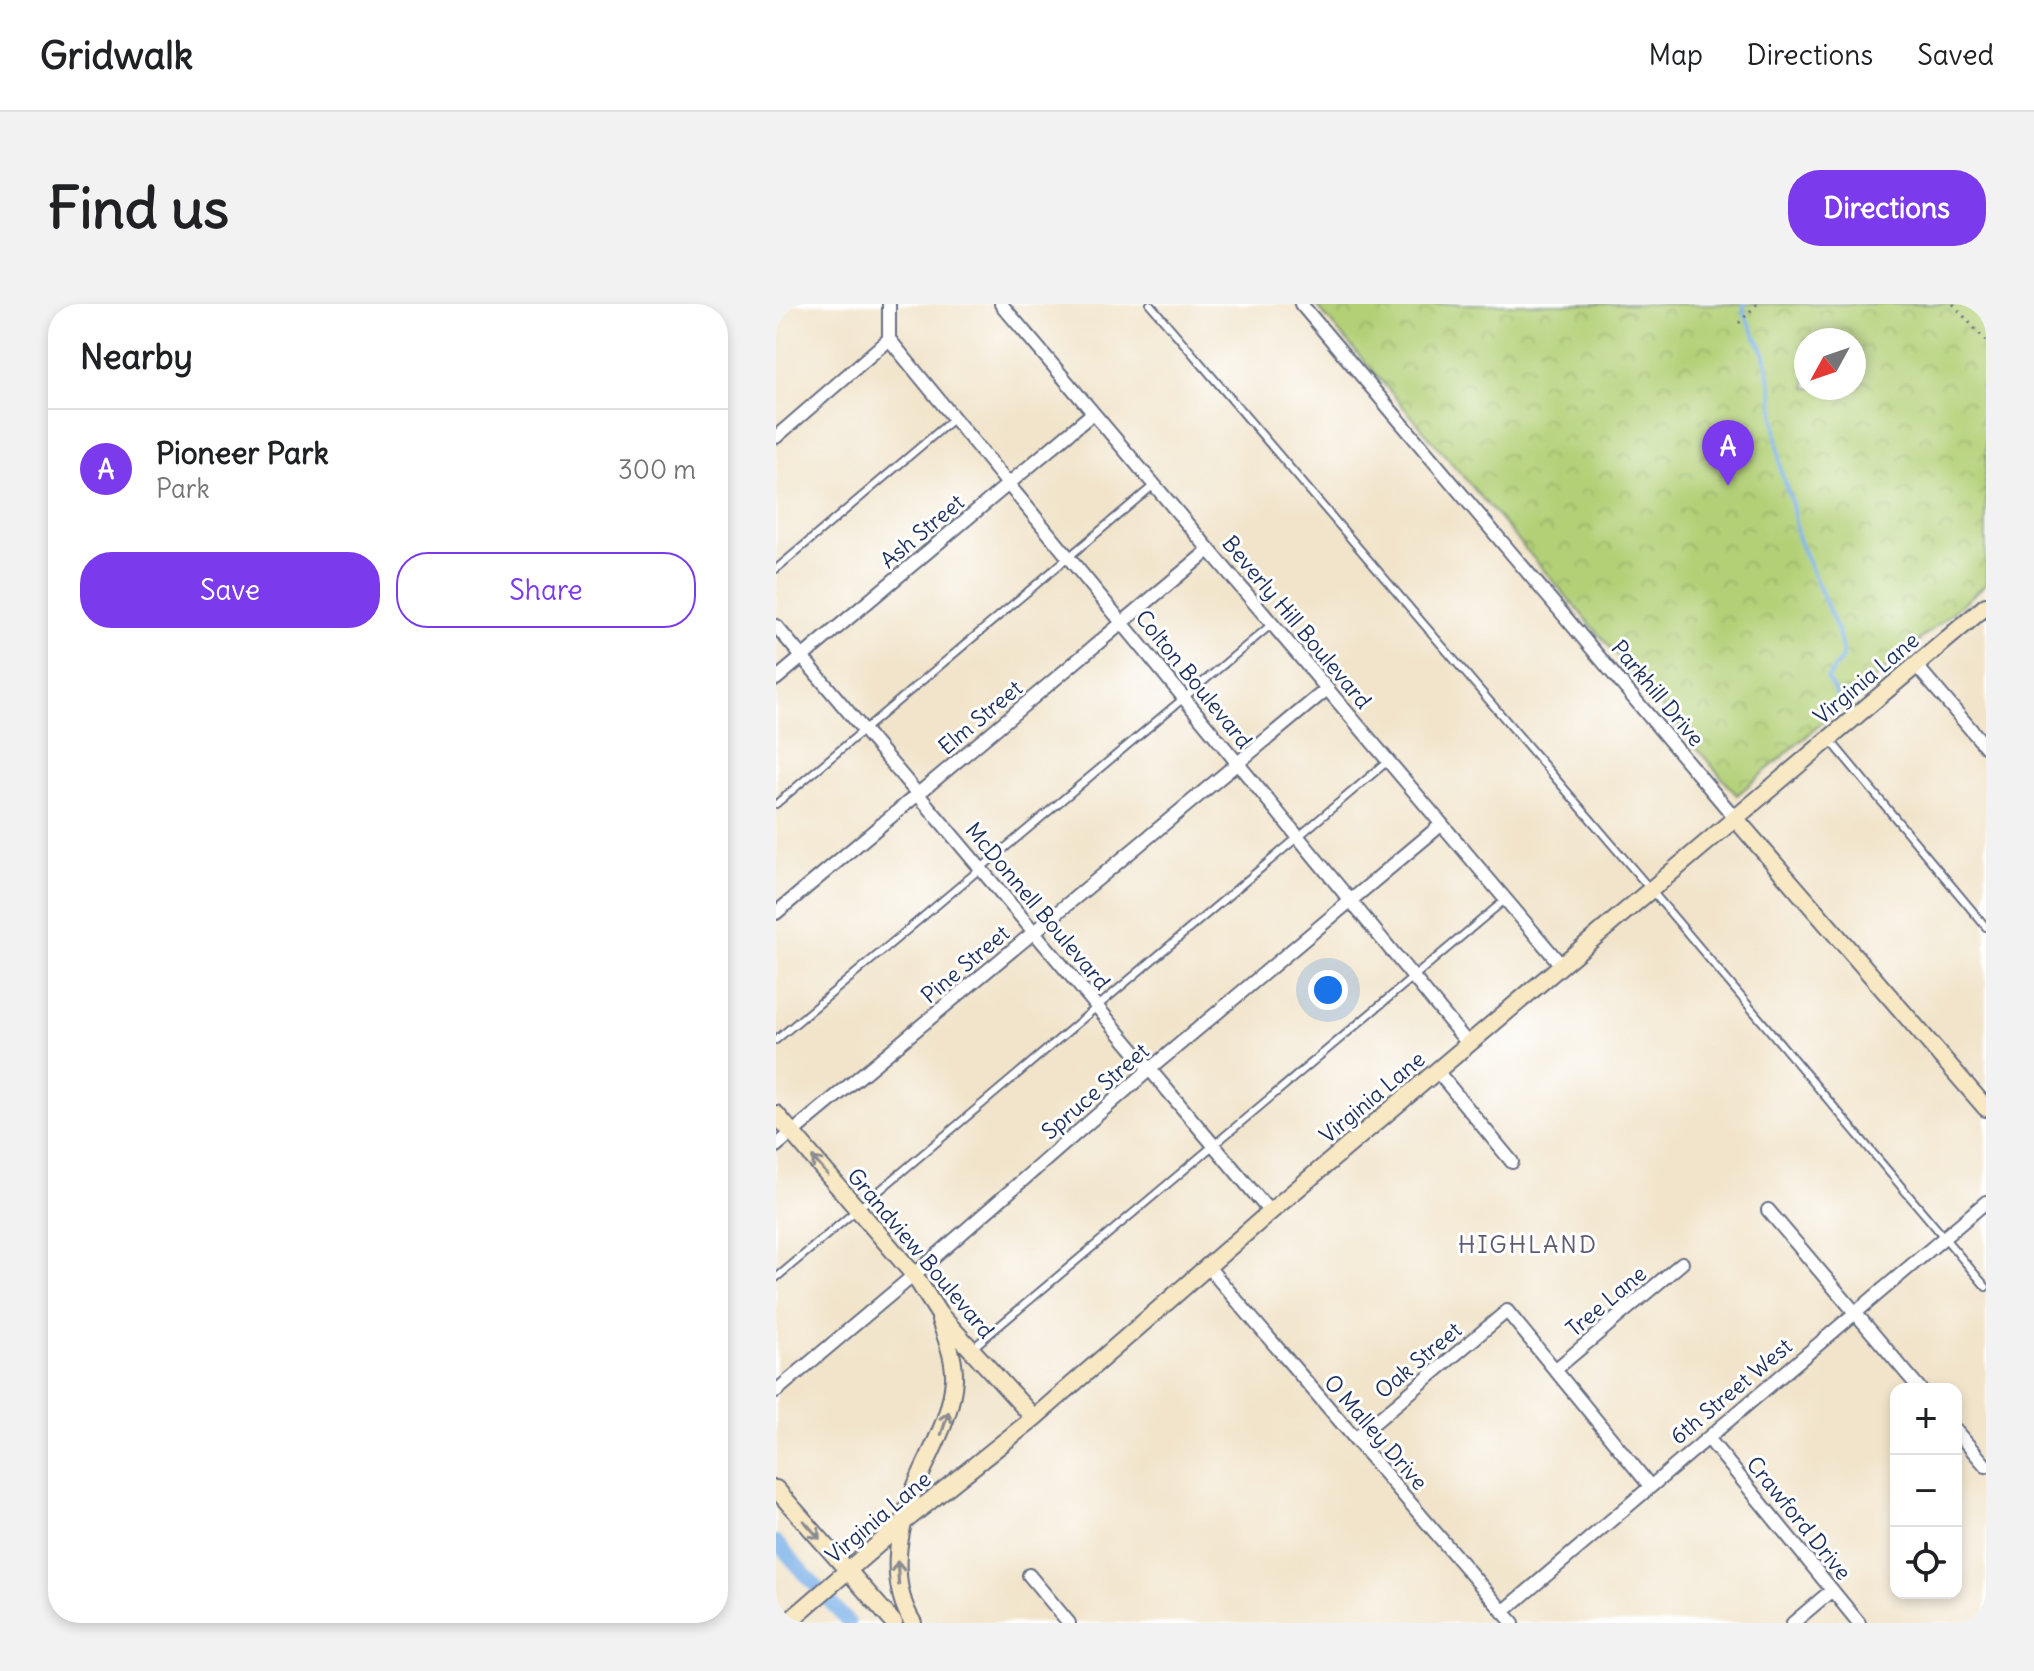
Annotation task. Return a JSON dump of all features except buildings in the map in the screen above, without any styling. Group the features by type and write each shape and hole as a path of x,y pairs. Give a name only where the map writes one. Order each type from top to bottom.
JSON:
{"street":[{"path":"776,437 889,339 889,304"},
{"name":"Beverly Hill Boulevard","path":"1001,304 1562,966"},
{"name":"Parkhill Drive","path":"1301,304 1735,818 1986,1108"},
{"name":"Colton Boulevard","path":"889,339 1469,1045"},
{"name":"Ash Street","path":"776,679 1093,413"},
{"name":"Elm Street","path":"776,913 1209,550"},
{"name":"Virginia Lane","path":"795,1620 847,1570 1034,1418 1270,1212 1986,606"},
{"name":"McDonnell Boulevard","path":"776,626 1270,1212"},
{"path":"1915,664 1986,747"},
{"name":"Pine Street","path":"776,1146 1327,689"},
{"name":"Spruce Street","path":"776,1391 1150,1069 1442,824"},
{"path":"1437,1071 1512,1162"},
{"name":"Grandview Boulevard","path":"776,1114 914,1275 939,1314 1034,1418"},
{"name":"6th Street West","path":"1503,1612 1986,1202"},
{"path":"1768,1210 1915,1383"},
{"name":"Tree Lane","path":"1556,1369 1682,1263"},
{"name":"O Malley Drive","path":"1208,1267 1513,1623"},
{"name":"Oak Street","path":"1355,1439 1507,1311 1556,1369"},
{"path":"913,1623 903,1606 897,1580 897,1557 914,1490 941,1435 950,1407 954,1376 950,1348 939,1314"},
{"path":"1556,1369 1650,1486"},
{"name":"Crawford Drive","path":"1708,1438 1859,1623"},
{"path":"1962,1438 1986,1466"},
{"path":"776,1489 894,1623"},
{"path":"1029,1575 1069,1623"},
{"path":"1793,1623 1832,1590"}],"lane":[{"path":"1150,304 1986,1287"},
{"path":"776,569 954,418"},
{"path":"776,804 1154,485"},
{"path":"776,1040 1272,624"},
{"path":"1828,738 1986,927"},
{"path":"776,1278 1388,761"},
{"path":"971,1349 1506,899"}],"path":[{"path":"1739,323 1757,304"},
{"path":"1953,304 1986,341"}],"green space":[{"path":"1315,304 1986,304 1986,584 1737,795"}],"waterway":[{"path":"1745,304 1743,311 1765,355 1781,472 1792,504 1798,539 1838,631 1843,656 1827,679 1843,705"},
{"path":"776,1542 849,1623"}],"place":[{"name":"Pioneer Park","path":"1728,486"}],"district":[{"name":"HIGHLAND","path":"1528,1244"}]}
